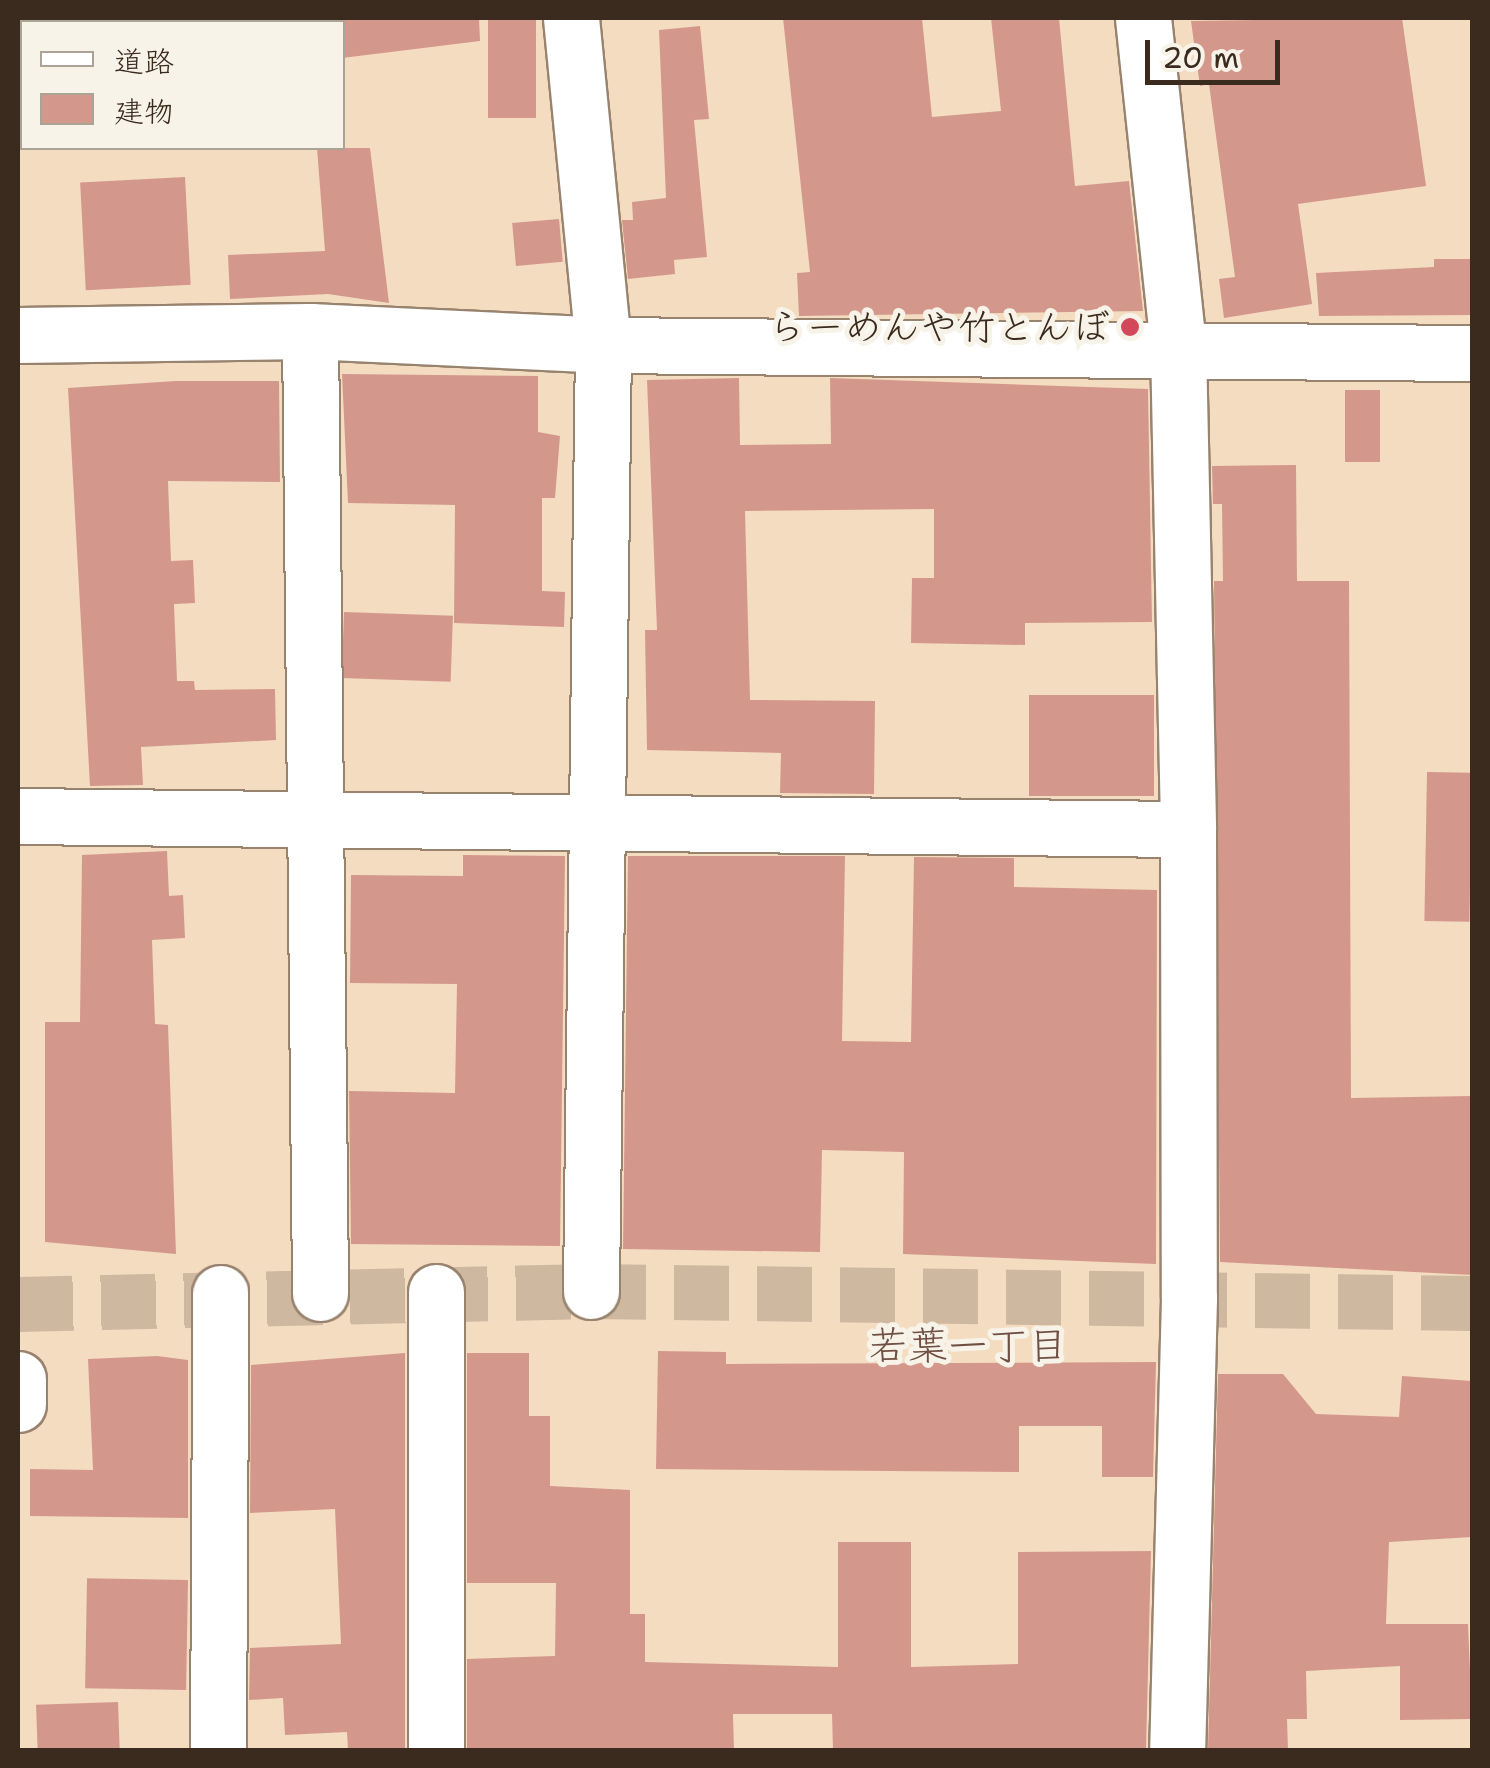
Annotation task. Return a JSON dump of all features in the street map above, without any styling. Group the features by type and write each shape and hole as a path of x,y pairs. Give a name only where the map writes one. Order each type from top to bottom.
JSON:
{"street":[{"path":"571,18 604,345 603,826 591,1291"},
{"path":"1143,18 1178,346 1188,829 1190,1298 1176,1750"},
{"path":"310,330 320,822 320,1294"},
{"path":"18,334 310,330 604,345 1178,346 1472,352"},
{"path":"18,816 603,826 1188,829"},
{"path":"436,1292 436,1750"},
{"path":"218,1750 220,1293"},
{"path":"18,1379 18,1404"}],"building":[{"path":"479,18 480,41 345,58 342,20"},
{"path":"488,18 536,18 536,118 488,118"},
{"path":"783,18 922,18 932,117 1001,111 991,18 1059,18 1075,186 1129,181 1143,311 799,316 797,273 810,272"},
{"path":"1402,18 1426,186 1298,204 1312,304 1224,318 1219,279 1235,277 1209,84 1200,86 1191,21"},
{"path":"700,26 709,119 694,120 707,257 674,260 675,274 628,279 622,220 633,220 632,202 666,198 659,30"},
{"path":"370,148 389,303 328,294 230,299 228,255 325,251 317,150"},
{"path":"185,177 191,285 86,290 80,182"},
{"path":"559,219 563,262 516,266 512,223"},
{"path":"1434,259 1472,259 1472,315 1319,316 1316,273 1434,267"},
{"path":"342,374 538,376 538,432 560,436 555,498 542,498 542,591 565,592 564,627 454,623 455,505 348,503"},
{"path":"739,378 740,445 831,444 830,378 1148,389 1152,622 1025,623 1025,645 911,643 912,578 934,578 934,509 745,511 750,700 875,701 874,794 780,793 781,753 647,750 645,630 657,630 647,380"},
{"path":"176,381 279,381 280,482 168,481 171,561 193,560 195,603 174,604 177,681 194,681 195,690 275,689 276,740 141,747 143,785 90,786 68,388"},
{"path":"1345,390 1380,390 1380,462 1345,462"},
{"path":"1296,465 1297,581 1349,581 1351,1098 1472,1096 1472,1275 1220,1262 1214,581 1223,581 1222,504 1213,504 1212,466"},
{"path":"344,612 453,616 451,682 342,678"},
{"path":"1029,695 1154,695 1154,796 1029,796"},
{"path":"1427,772 1472,773 1469,922 1424,921"},
{"path":"167,851 169,896 183,895 185,938 152,940 155,1024 168,1025 176,1254 45,1242 45,1022 80,1022 82,855"},
{"path":"463,855 565,856 560,1246 351,1244 349,1091 455,1093 457,984 350,983 351,875 463,876"},
{"path":"628,856 845,856 842,1041 911,1042 914,857 1014,858 1014,887 1157,890 1156,1264 903,1254 904,1152 822,1150 820,1252 623,1249"},
{"path":"658,1351 726,1352 726,1364 1156,1362 1153,1477 1102,1477 1102,1426 1019,1426 1019,1472 656,1469"},
{"path":"405,1353 405,1750 348,1750 347,1732 285,1735 283,1698 249,1700 250,1648 341,1644 335,1509 250,1513 251,1365"},
{"path":"467,1353 529,1353 529,1416 550,1416 550,1486 630,1490 630,1614 645,1614 645,1662 838,1667 838,1542 911,1542 911,1667 1018,1664 1018,1552 1151,1551 1146,1750 833,1750 832,1714 733,1714 734,1750 467,1750 467,1659 555,1656 556,1583 467,1583"},
{"path":"157,1356 188,1360 188,1518 30,1516 30,1469 93,1470 88,1359"},
{"path":"1218,1374 1283,1374 1316,1414 1399,1417 1402,1376 1472,1381 1472,1537 1389,1542 1386,1624 1468,1624 1472,1719 1400,1720 1400,1666 1306,1671 1307,1719 1287,1719 1288,1750 1208,1750"},
{"path":"87,1578 188,1580 186,1690 85,1688"},
{"path":"118,1702 120,1750 38,1750 36,1705"}],"tunnel":[{"path":"18,1304 591,1291 1472,1303"}],"place":[{"name":"らーめんや竹とんぼ","path":"1130,327"}],"district":[{"name":"若葉一丁目","path":"968,1345"}]}
